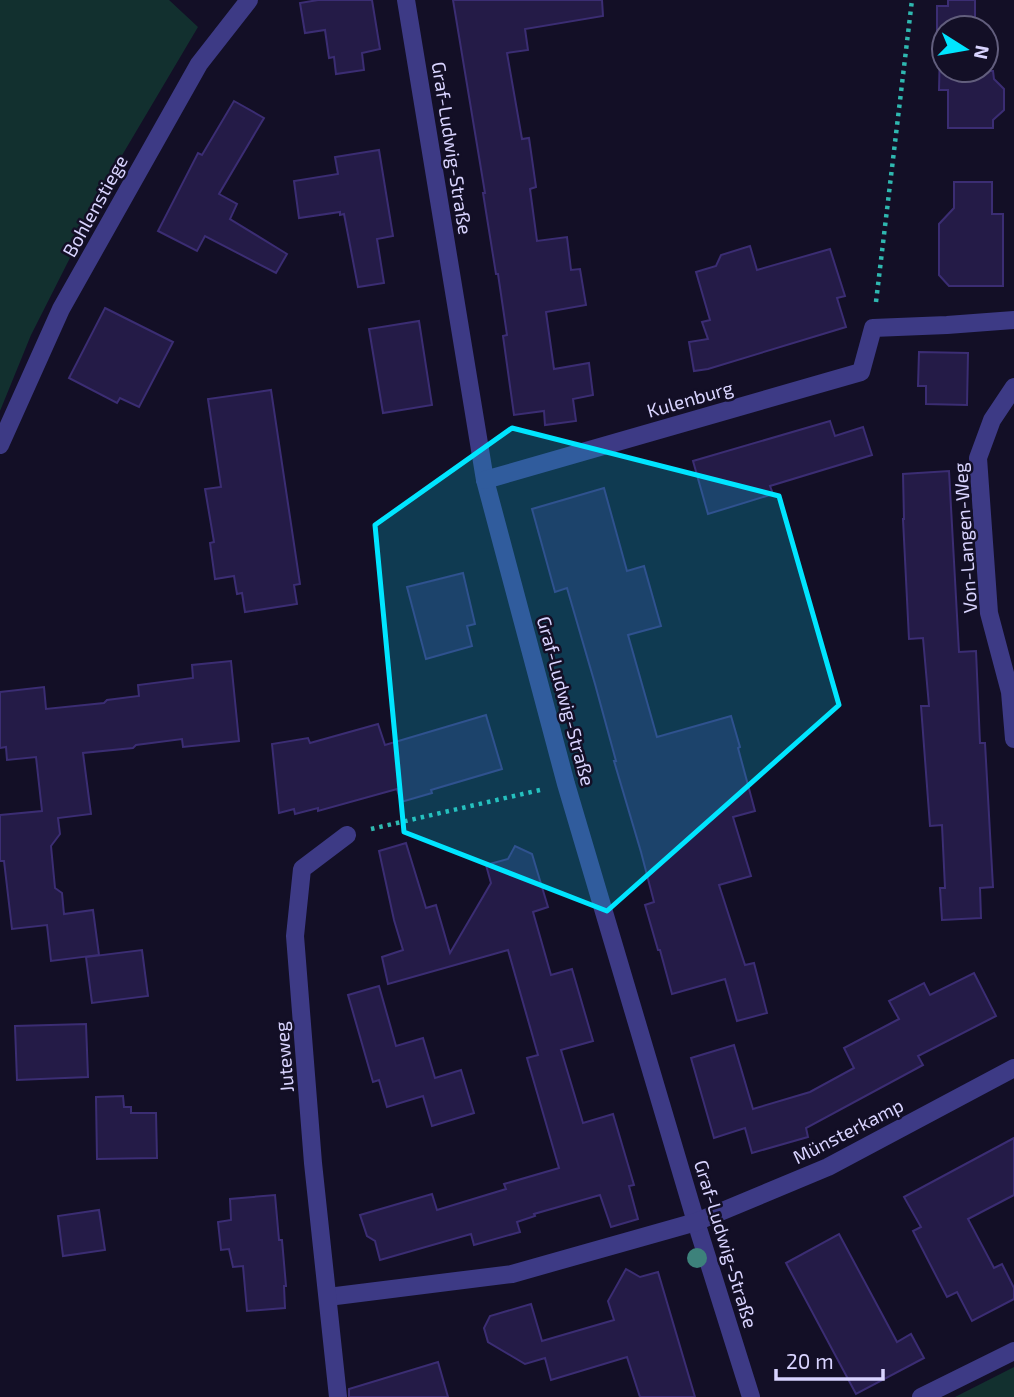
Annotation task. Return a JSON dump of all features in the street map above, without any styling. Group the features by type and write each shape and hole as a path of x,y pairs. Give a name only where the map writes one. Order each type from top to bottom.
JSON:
{"street":[{"name":"Bohlenstiege","path":"0,445 61,309 199,64 248,0"},
{"name":"Graf-Ludwig-Straße","path":"406,0 485,480 566,784 696,1223 751,1397"},
{"path":"873,327 1014,320"},
{"name":"Kulenburg","path":"485,480 862,372 873,327"},
{"name":"Von-Langen-Weg","path":"1014,387 992,419 978,458 989,613 1012,691 1014,739"},
{"name":"Juteweg","path":"338,1397 313,1163 295,936 302,869 346,835"},
{"name":"Münsterkamp","path":"696,1223 828,1167 1014,1068"},
{"path":"328,1297 512,1274 696,1223"},
{"path":"921,1397 1014,1351"}],"path":[{"path":"873,327 912,0"},
{"path":"346,835 566,784"}],"highlighted area":[{"path":"512,428 779,496 839,705 607,911 404,832 375,525"}],"green space":[{"path":"0,0 169,0 198,27 121,157 31,335 0,411"},
{"path":"1014,1367 1014,1397 955,1397"}],"building":[{"path":"318,0 372,0 380,49 362,53 364,70 336,74 334,57 329,58 325,30 305,33 300,3"},
{"path":"453,0 602,0 603,16 525,29 528,50 507,53 522,139 529,138 536,187 530,189 537,241 567,237 571,270 580,269 586,305 546,312 554,369 589,363 593,395 573,399 576,421 545,425 544,411 514,415 503,336 507,335"},
{"path":"948,0 975,0 975,14 937,14 937,6 948,6"},
{"path":"939,84 999,84 1004,89 1004,110 993,120 993,128 948,128 948,90 939,90"},
{"path":"234,101 264,118 219,194 237,204 230,219 287,254 276,273 205,236 197,251 158,231 198,153 202,155"},
{"path":"379,150 393,236 377,239 384,283 358,287 344,214 340,215 340,212 299,218 294,181 338,174 335,157"},
{"path":"954,182 992,182 992,214 1003,214 1003,286 949,286 939,275 939,224 954,208"},
{"path":"750,246 757,270 830,249 845,296 837,298 846,327 694,371 689,342 708,339 702,322 710,320 696,272 716,266 721,255"},
{"path":"105,308 173,342 139,407 120,398 117,403 69,378"},
{"path":"419,321 432,405 383,413 369,329"},
{"path":"919,352 968,353 967,405 926,404 926,386 918,386"},
{"path":"271,390 300,584 294,585 297,604 245,612 242,593 237,594 234,576 215,579 210,543 214,542 205,489 221,487 208,399"},
{"path":"830,421 835,436 863,427 872,455 770,486 773,494 708,514 693,461"},
{"path":"949,471 959,652 976,651 980,743 985,743 993,887 980,888 981,918 942,920 940,888 945,888 942,825 930,826 921,706 929,706 923,638 909,639 903,474"},
{"path":"604,488 627,571 644,566 661,626 628,635 657,737 731,716 755,811 733,817 751,876 719,885 745,965 754,963 767,1013 737,1021 725,979 672,994 658,950 645,905 654,902 595,684 567,588 555,592 532,509"},
{"path":"463,573 475,624 467,626 472,646 426,659 407,587"},
{"path":"231,661 239,741 183,747 182,739 83,753 91,814 58,818 60,834 51,846 55,888 62,893 64,914 93,910 99,955 51,961 47,925 12,929 4,861 0,861 0,815 42,811 36,757 7,760 6,747 0,748 0,692 44,687 46,709 104,703 107,700 139,696 138,685 193,678 192,665"},
{"path":"486,715 502,769 401,802 397,789 318,811 318,808 295,814 294,809 279,813 272,744 308,738 310,743 378,724 385,745"},
{"path":"406,843 426,908 436,905 450,953 491,883 486,865 508,859 515,846 532,854 548,907 533,912 551,975 572,969 593,1041 561,1050 583,1123 613,1114 634,1185 629,1186 638,1219 611,1227 600,1195 534,1214 535,1216 517,1222 520,1232 474,1245 471,1234 380,1260 375,1241 367,1236 360,1215 432,1194 437,1210 506,1189 504,1184 559,1168 527,1058 538,1055 508,950 388,984 382,957 403,950 379,851"},
{"path":"142,950 148,996 92,1003 86,957"},
{"path":"974,973 996,1016 918,1056 923,1065 806,1128 808,1137 752,1153 745,1128 714,1138 691,1058 734,1045 753,1109 810,1092 854,1068 844,1048 899,1019 889,1001 924,983 930,995"},
{"path":"379,986 396,1046 423,1038 435,1078 461,1070 474,1113 432,1126 423,1096 387,1107 379,1080 373,1082 348,995"},
{"path":"86,1024 88,1077 17,1080 15,1026"},
{"path":"123,1096 124,1107 131,1107 131,1113 156,1113 157,1158 97,1159 96,1097"},
{"path":"1014,1138 1014,1195 968,1219 994,1268 1002,1264 1014,1288 1014,1299 972,1321 957,1292 947,1297 913,1231 921,1227 904,1197"},
{"path":"275,1195 279,1240 282,1240 285,1308 247,1311 243,1266 233,1267 229,1249 221,1250 218,1222 231,1220 230,1199"},
{"path":"99,1210 105,1250 63,1256 58,1216"},
{"path":"839,1234 897,1342 911,1334 924,1358 856,1394 786,1263"},
{"path":"626,1269 640,1277 658,1272 695,1397 640,1397 627,1357 551,1380 545,1358 525,1364 488,1342 484,1328 490,1316 531,1304 542,1341 614,1320 608,1301"},
{"path":"438,1362 448,1397 349,1397 349,1389"}]}
